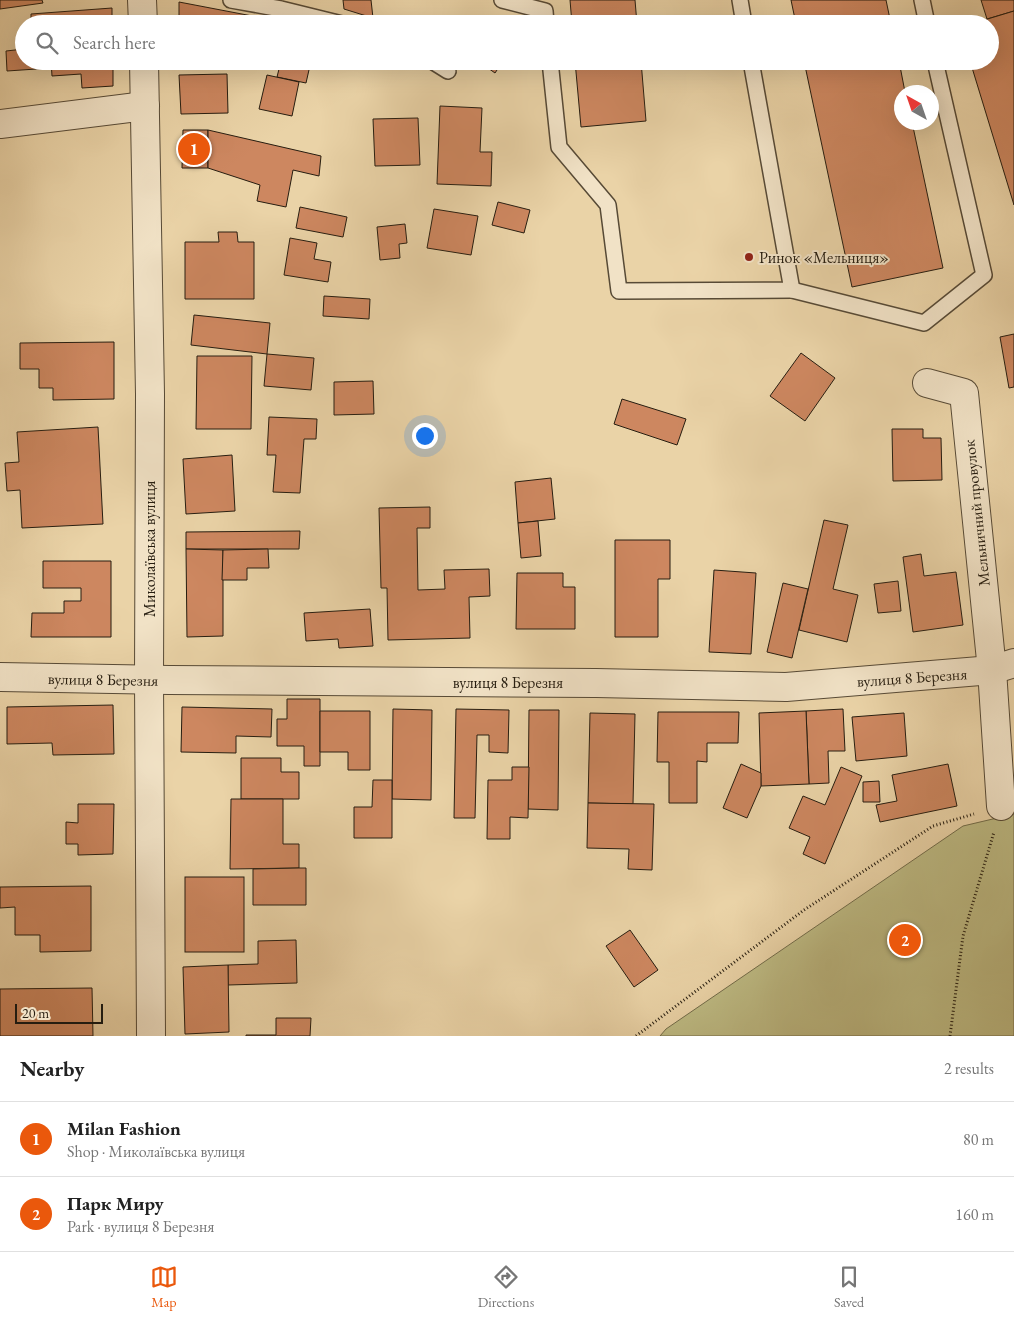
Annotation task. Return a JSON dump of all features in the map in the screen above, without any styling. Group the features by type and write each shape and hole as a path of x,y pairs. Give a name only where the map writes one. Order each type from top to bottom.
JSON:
{"street":[{"path":"142,0 143,15"},
{"name":"Миколаївська вулиця","path":"144,70 150,394 151,1036"},
{"path":"0,124 145,106"},
{"name":"Мельничний провулок","path":"927,383 964,393 1003,667"},
{"path":"1001,806 1003,667"},
{"name":"вулиця 8 Березня","path":"0,678 786,686 1003,667"}],"lane":[{"path":"231,0 306,15"},
{"path":"502,0 545,11 545,15"},
{"path":"740,0 742,15"},
{"path":"922,0 925,15"},
{"path":"551,70 560,147 608,205 619,291 792,290 924,323 984,275 938,70"},
{"path":"753,70 792,290"}],"path":[{"path":"636,1036 804,910 933,826 1001,806"},
{"path":"950,1036 963,936 1001,806"}],"shaded area":[{"path":"1014,814 1014,1036 660,1036 666,1029 963,826"}],"building":[{"path":"0,0 42,0 43,3 0,9"},
{"path":"343,0 371,0 373,15 363,15 344,9"},
{"path":"570,0 635,0 636,15 571,15"},
{"path":"791,0 886,0 889,15 794,15"},
{"path":"981,0 1014,0 1014,11 999,15 986,15"},
{"path":"179,2 247,15 179,15"},
{"path":"112,8 112,15 31,14"},
{"path":"1014,11 1014,205 973,70 999,70 999,16"},
{"path":"15,50 15,70 22,70 7,71 6,51"},
{"path":"52,70 113,70 113,86 82,88 81,74 52,76"},
{"path":"279,70 309,70 306,83 277,77"},
{"path":"576,70 642,70 646,121 581,127"},
{"path":"806,70 901,70 904,85 894,85 894,130 914,130 943,268 852,287"},
{"path":"227,74 228,113 181,114 179,75"},
{"path":"267,75 299,82 292,116 259,109"},
{"path":"440,106 482,108 480,152 492,152 491,186 437,184"},
{"path":"418,118 420,165 375,166 373,119"},
{"path":"183,130 208,130 208,168 182,168"},
{"path":"208,130 321,156 319,176 293,170 286,207 257,201 260,185 208,168"},
{"path":"498,202 530,210 524,233 492,225"},
{"path":"300,207 347,217 343,237 296,228"},
{"path":"434,209 478,216 471,255 427,248"},
{"path":"405,224 407,243 399,244 400,258 380,260 377,227"},
{"path":"218,232 237,232 238,242 254,242 254,299 185,299 185,242 219,242"},
{"path":"290,238 317,243 314,259 331,262 328,282 284,275"},
{"path":"324,296 370,299 369,319 323,316"},
{"path":"194,315 270,323 267,354 191,345"},
{"path":"1014,334 1014,387 1009,388 1000,337"},
{"path":"114,342 114,399 53,400 53,388 39,388 39,369 20,369 20,343"},
{"path":"801,353 835,378 805,421 770,396"},
{"path":"267,354 314,358 311,390 264,386"},
{"path":"197,356 252,356 251,429 196,429"},
{"path":"373,381 374,414 334,415 334,382"},
{"path":"622,399 686,419 677,445 614,424"},
{"path":"269,417 317,419 316,439 304,439 300,493 273,492 276,455 267,455"},
{"path":"98,427 103,524 22,528 20,490 7,491 5,463 19,462 17,432"},
{"path":"892,429 923,429 923,438 941,438 942,480 893,481"},
{"path":"232,455 235,511 186,514 183,459"},
{"path":"551,478 555,519 518,523 515,482"},
{"path":"430,507 430,528 417,528 418,590 445,589 444,570 489,569 490,596 469,597 470,638 388,640 387,588 381,588 379,508"},
{"path":"824,520 848,525 833,589 858,595 847,642 799,630"},
{"path":"538,521 541,556 521,558 518,523"},
{"path":"300,531 299,549 186,549 186,532"},
{"path":"615,540 670,540 670,579 658,579 658,637 615,637"},
{"path":"186,549 223,550 223,636 187,637"},
{"path":"268,549 269,568 247,568 247,580 222,580 223,550"},
{"path":"921,554 924,576 956,572 963,625 913,632 903,557"},
{"path":"43,561 111,561 111,637 31,637 32,613 64,613 64,601 81,601 81,588 43,588"},
{"path":"714,570 756,573 751,654 709,652"},
{"path":"517,573 563,573 563,587 575,587 575,629 516,629"},
{"path":"898,581 901,611 878,613 874,584"},
{"path":"783,583 808,589 792,658 767,652"},
{"path":"370,609 373,646 339,648 338,639 306,641 304,613"},
{"path":"287,699 320,699 320,766 304,766 304,746 277,746 277,719 287,719"},
{"path":"113,705 114,754 53,755 52,743 7,744 7,707"},
{"path":"182,707 272,709 271,737 236,736 236,753 181,752"},
{"path":"393,709 432,710 431,800 392,799"},
{"path":"456,709 509,710 508,753 489,752 489,735 477,735 475,818 454,818"},
{"path":"843,709 845,751 828,751 829,783 809,784 806,711"},
{"path":"529,710 559,710 558,810 528,809"},
{"path":"320,711 370,711 370,770 348,770 348,752 320,752"},
{"path":"806,711 809,784 761,786 759,713"},
{"path":"658,712 739,712 738,743 707,743 707,762 697,761 697,803 669,803 669,762 657,762"},
{"path":"590,713 635,714 633,804 588,803"},
{"path":"904,713 907,756 856,761 852,717"},
{"path":"241,758 281,758 281,772 299,772 299,799 241,799"},
{"path":"741,764 761,773 761,786 747,818 723,808"},
{"path":"948,764 957,806 880,822 876,805 897,801 892,775"},
{"path":"512,767 529,767 528,818 510,817 510,839 487,839 488,780 512,780"},
{"path":"841,767 862,776 825,864 803,854 810,837 789,828 803,796 825,805"},
{"path":"373,780 392,780 392,838 354,838 354,807 372,807"},
{"path":"879,781 880,802 863,802 863,782"},
{"path":"231,799 283,799 283,844 299,844 299,868 230,869"},
{"path":"588,803 654,804 652,870 628,869 629,849 587,848"},
{"path":"78,804 114,804 113,854 78,855 78,844 66,844 66,822 78,823"},
{"path":"306,868 306,905 253,905 253,869"},
{"path":"185,877 244,877 244,952 185,952"},
{"path":"91,886 91,951 40,952 40,935 15,935 15,907 0,908 0,887"},
{"path":"630,930 658,970 634,987 606,946"},
{"path":"296,940 297,983 228,985 228,965 258,964 258,941"},
{"path":"228,965 229,1032 185,1034 183,967"},
{"path":"92,988 93,1036 0,1036 0,989"},
{"path":"276,1018 311,1018 310,1036 246,1036 276,1035"}],"place":[{"name":"Milan Fashion","path":"194,149"},
{"name":"Ринок «Мельниця»","path":"749,257"},
{"name":"Парк Миру","path":"905,940"}]}
